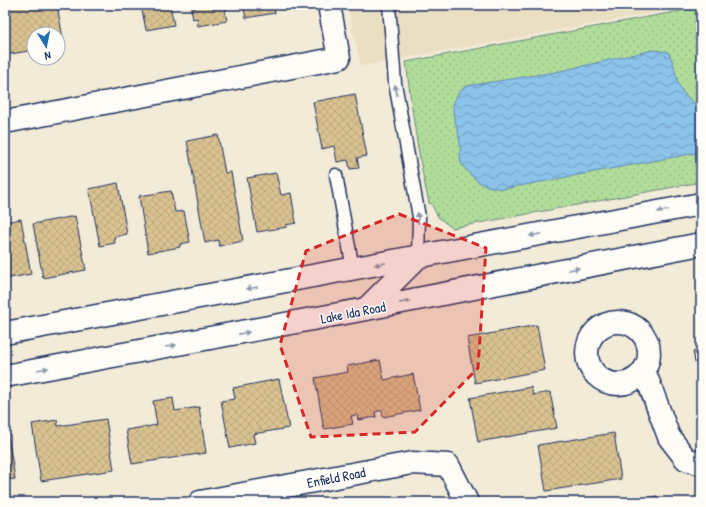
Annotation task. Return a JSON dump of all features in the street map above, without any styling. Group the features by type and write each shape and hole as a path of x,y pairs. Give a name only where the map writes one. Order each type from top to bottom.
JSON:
{"street":[{"path":"5,122 339,58 329,5"},
{"path":"5,333 701,204"},
{"name":"Lake Ida Road","path":"5,376 366,309 701,244"},
{"path":"366,309 418,257"},
{"path":"644,370 669,437 686,459 701,464"},
{"name":"Enfield Road","path":"200,502 412,463 448,465 467,502"}],"lane":[{"path":"389,5 395,83 419,217 418,257"},
{"path":"336,175 354,269"}],"highlighted area":[{"path":"399,214 486,248 478,368 415,432 311,437 280,345 306,251"}],"shaded area":[{"path":"347,5 698,5 361,66"}],"green space":[{"path":"701,7 701,182 452,228 438,217 431,203 429,203 425,185 406,62"}],"water":[{"path":"653,50 668,52 681,89 688,98 701,109 701,152 503,189 479,182 461,163 459,135 453,113 453,106 459,93 466,86 556,72"}],"building":[{"path":"5,5 57,5 61,26 26,26 26,51 5,55"},
{"path":"141,5 170,5 174,25 146,30"},
{"path":"195,5 226,5 227,9 225,10 227,21 198,26 197,18 193,19 191,9 196,8"},
{"path":"243,5 273,5 275,13 246,18"},
{"path":"355,94 367,156 357,158 359,168 350,169 348,160 337,162 334,146 322,149 313,102"},
{"path":"218,135 225,173 231,172 243,241 219,246 218,240 205,243 187,141"},
{"path":"276,173 281,195 291,193 296,223 286,225 287,227 257,232 247,178"},
{"path":"118,183 127,234 114,237 115,243 100,246 89,189"},
{"path":"171,191 175,212 184,211 190,242 180,244 180,247 148,253 139,196"},
{"path":"75,216 86,270 43,278 33,224"},
{"path":"21,219 31,274 5,279 5,222"},
{"path":"537,325 545,370 475,383 467,338"},
{"path":"701,350 701,391 693,352"},
{"path":"380,360 384,380 413,374 420,410 383,417 382,410 375,412 376,417 358,420 357,415 351,416 353,424 324,429 315,378 348,372 347,366"},
{"path":"279,379 289,428 253,434 255,443 230,448 221,401 235,399 233,388"},
{"path":"531,387 533,395 550,392 557,428 478,442 470,398"},
{"path":"173,398 175,411 199,407 206,453 132,464 126,430 157,425 153,401"},
{"path":"106,419 114,470 41,481 32,424 57,420 58,426"},
{"path":"614,433 621,479 546,491 538,445"},
{"path":"8,435 15,479 5,480 5,436"},
{"path":"657,496 658,502 628,502"}]}
